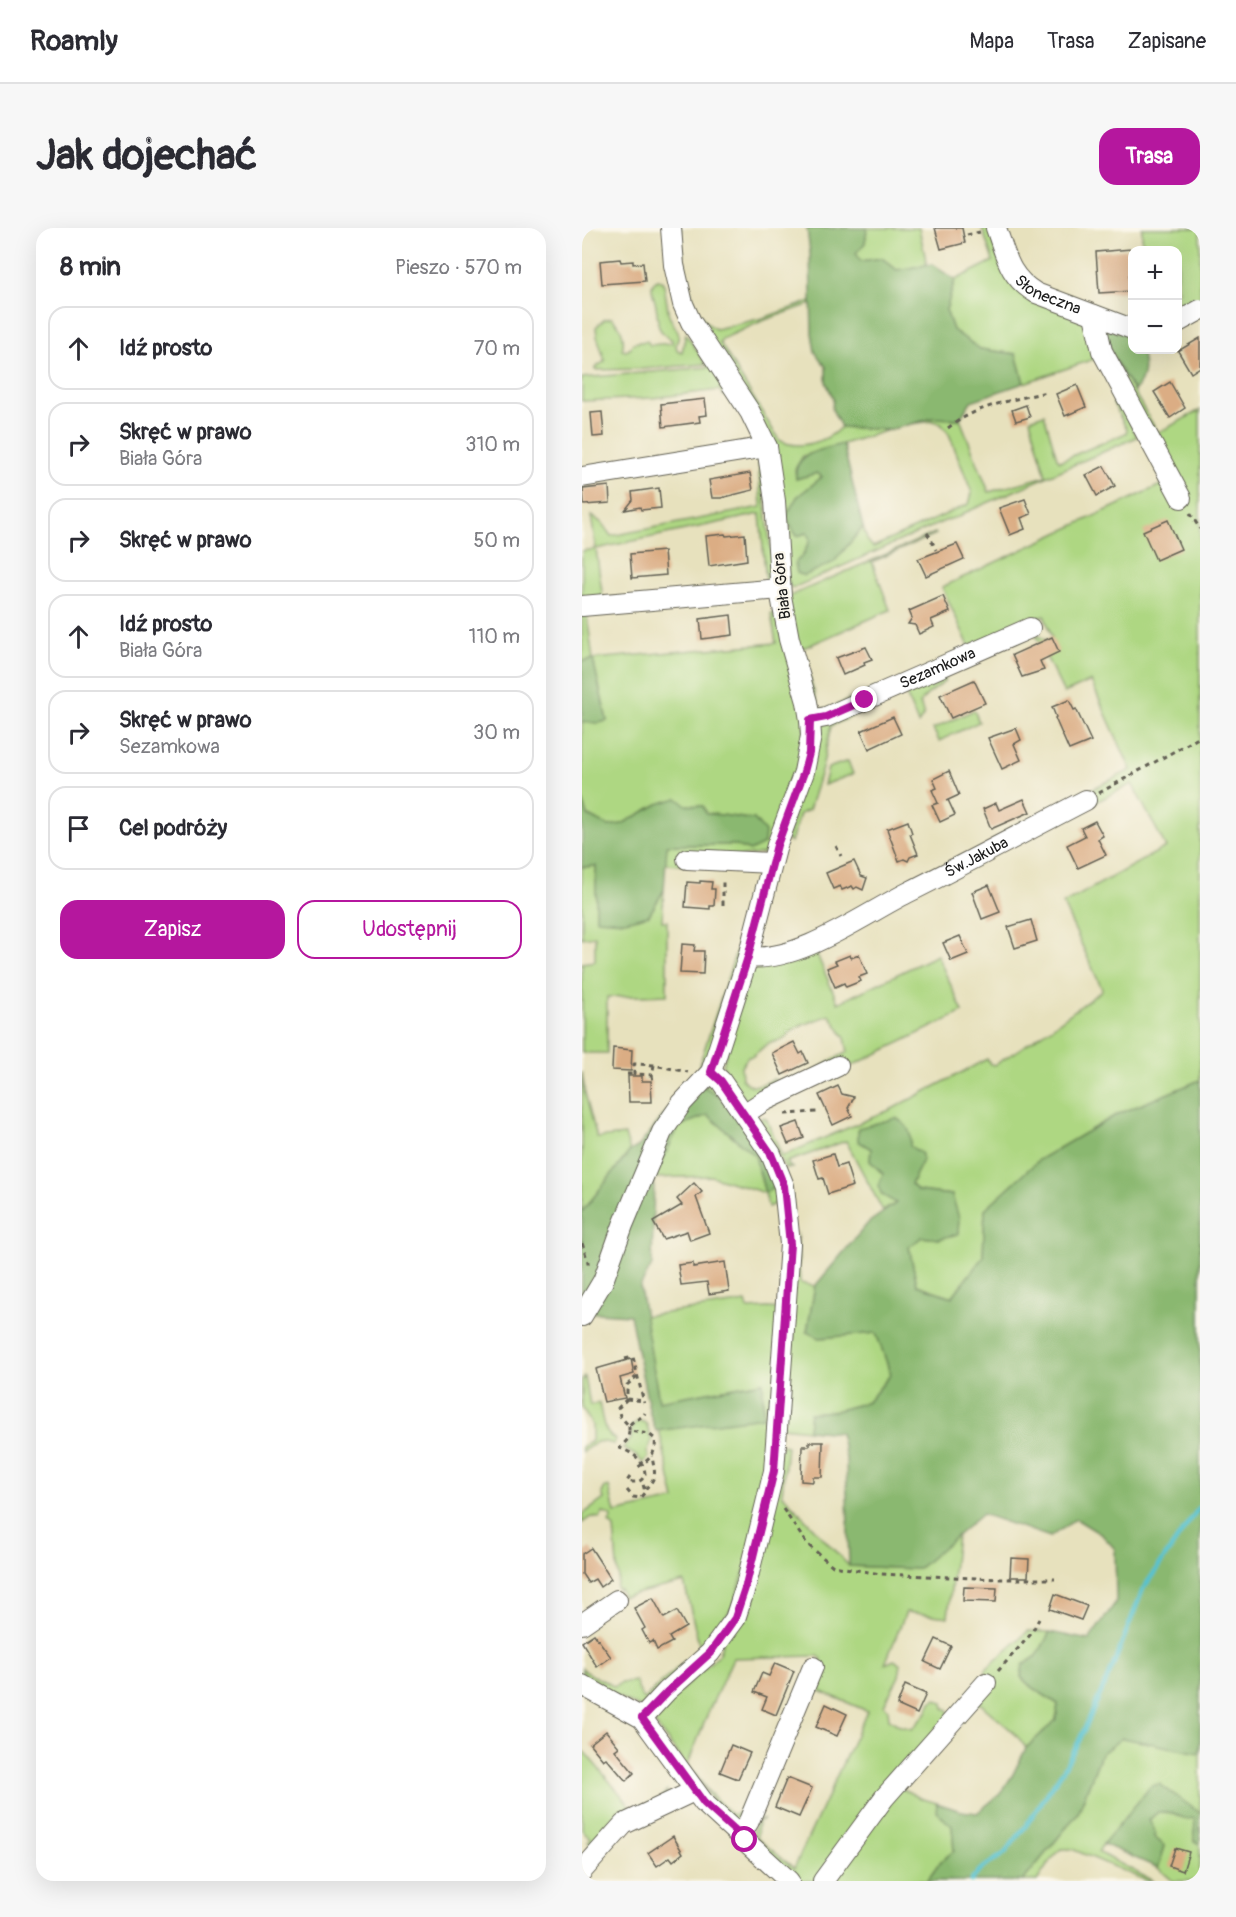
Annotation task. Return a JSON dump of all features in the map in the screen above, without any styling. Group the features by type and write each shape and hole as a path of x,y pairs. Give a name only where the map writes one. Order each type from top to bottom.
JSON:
{"street":[{"name":"Biała Góra","path":"671,228 674,265 683,304 696,329 750,412 767,447 775,501 780,589 789,639 810,720 809,753 772,862 748,957 702,1074"},
{"name":"Słoneczna","path":"989,230 1011,269 1026,287 1036,293 1128,328"},
{"path":"1182,320 1200,310"},
{"path":"1094,315 1102,351 1181,498"},
{"path":"582,477 767,447"},
{"path":"582,606 780,589"},
{"name":"Sezamkowa","path":"810,720 826,717 1029,628"},
{"name":"Św.Jakuba","path":"748,957 761,959 786,953 844,928 1086,800"},
{"path":"687,859 772,862"},
{"path":"744,1114 764,1101 838,1066"},
{"path":"582,1316 603,1281 623,1225 662,1132 702,1074 721,1081 771,1154 784,1186 790,1244 774,1471 746,1585 735,1618 710,1653 642,1718"},
{"path":"582,1624 617,1600"},
{"path":"740,1836 763,1789 813,1667"},
{"path":"823,1881 884,1798 986,1683"},
{"path":"582,1685 642,1718 704,1803 789,1881"},
{"path":"582,1871 624,1824 694,1791"}],"path":[{"path":"967,236 989,230"},
{"path":"948,428 960,419 997,404 1047,392"},
{"path":"927,533 936,550"},
{"path":"1086,800 1132,777 1200,737"},
{"path":"836,846 841,856"},
{"path":"723,880 723,904"},
{"path":"634,1074 634,1064 654,1065 702,1074"},
{"path":"653,1082 654,1065"},
{"path":"627,1074 652,1075"},
{"path":"785,1114 817,1112"},
{"path":"582,1243 588,1262 588,1271"},
{"path":"625,1359 633,1357 644,1402 627,1399"},
{"path":"627,1490 636,1498 642,1497 645,1488 652,1482 655,1474 652,1456 656,1439 649,1434 630,1429 618,1412 618,1408 627,1399 627,1385 637,1376"},
{"path":"630,1477 627,1482 637,1482 642,1480 645,1474 632,1454 620,1448 628,1439 632,1422 645,1413"},
{"path":"640,1465 652,1456"},
{"path":"642,1480 645,1488"},
{"path":"770,1490 807,1544 833,1566 880,1574 1055,1579"},
{"path":"986,1683 1014,1656 1039,1619"}],"green space":[{"path":"676,228 681,228 685,268 693,299 706,323 716,329 763,318 811,301 811,304 762,321 722,339 720,343 779,440 803,445 820,441 841,427 889,430 803,456 795,469 796,479 817,473 822,477 797,497 810,540 803,555 834,562 863,527 867,540 873,547 969,504 972,493 949,434 941,424 933,421 911,424 933,418 960,419 989,492 1046,476 1030,419 1044,414 1057,458 1060,461 1126,433 1127,430 1113,403 1120,400 1137,437 962,514 962,516 947,520 793,588 789,586 744,395 685,294"},
{"path":"807,228 867,228 865,243 856,253 861,261 882,258 897,270 932,264 955,280 946,310 953,330 980,349 1016,354 1024,383 971,401 960,419 933,418 889,430 841,427 832,409 833,398 826,382 826,367 815,352"},
{"path":"867,228 919,228 927,265 897,270 882,258 861,261 855,253 865,243"},
{"path":"982,228 989,228 1000,263 1089,320 1100,357 1024,383 1016,354 980,349 953,330 946,310 955,280 993,261"},
{"path":"1142,228 1200,228 1200,304 1182,315 1182,246 1142,246"},
{"path":"667,248 726,393 724,396 719,390 652,398 582,401 582,378 709,367"},
{"path":"658,280 664,285 669,316 678,332 677,350 682,352 686,334 706,364 595,370 605,361 596,327 605,319 612,318 620,328 623,337 622,350 630,349 633,343 647,341 650,345 672,343 672,340 662,332 658,325 652,287"},
{"path":"1102,327 1128,335 1128,354 1142,354 1144,372 1141,382 1134,391 1112,355"},
{"path":"1112,355 1158,433 1200,410 1200,1080 1116,1115 1040,1159 985,1209 983,1257 952,1297 917,1285 909,1247 922,1237 939,1239 952,1195 918,1191 911,1184 922,1162 871,1149 870,1161 883,1174 896,1203 883,1211 846,1141 787,1162 790,1167 794,1168 785,1168 760,1120 762,1117 766,1118 782,1156 892,1109 987,1059 990,1064 995,1065 1044,1033 1102,989 1063,904 1166,847 1132,784 1086,807 1082,794 1131,770 1091,681 1064,693 1034,632 1045,640 1052,637 1044,615 969,646 942,587 1165,483"},
{"path":"843,444 863,527 834,562 804,576 797,573 795,563 803,555 810,540 807,533 797,536 785,518 797,497 822,477 817,473 796,479 796,470 799,463 810,454"},
{"path":"758,456 760,457 774,577 766,582 760,514 596,549 591,516 601,522 611,536 761,507"},
{"path":"935,533 872,562 890,610 801,649 819,708 827,709 875,689 877,691 826,712 814,709 796,655 788,599 792,595"},
{"path":"596,549 603,599 582,601 582,551"},
{"path":"582,612 587,615 593,659 776,643 771,614 775,613 803,703 805,746 767,853 680,865 665,864 667,845 734,845 750,851 754,819 706,814 703,806 658,804 622,824 609,826 588,816 582,798 582,722 607,720 593,660 582,661"},
{"path":"593,659 607,721 599,723 582,722 582,661"},
{"path":"942,674 945,680 920,703 924,715 918,724 905,692"},
{"path":"866,710 831,726 822,768 809,810 800,814 791,842 786,840 816,731 822,724"},
{"path":"974,710 979,722 939,741 933,729"},
{"path":"848,761 853,774 824,785 828,768"},
{"path":"582,798 588,816 609,826 622,824 658,804 677,798 686,805 703,806 706,814 754,819 765,832 764,844 750,851 734,845 667,845 664,890 649,915 625,921 596,919 596,866 582,867"},
{"path":"596,866 596,918 649,915 664,890 662,921 667,921 667,995 607,997 607,1053 582,1053 582,963 595,961 595,936 582,938 582,867"},
{"path":"758,871 765,872 710,1063 699,1066 747,918"},
{"path":"815,950 838,1003 937,955 963,1012 769,1106 826,1063 848,1052 845,1038 830,1015 795,1028 784,1039 767,1044 753,1056 748,1057 741,1067 742,1079 748,1084 754,1086 774,1079 781,1085 748,1104 725,1072 723,1065 750,966"},
{"path":"582,1072 597,1138 625,1135 630,1151 582,1212"},
{"path":"692,1080 720,1096 763,1151 776,1187 765,1193 755,1156 708,1115 679,1126 654,1178 652,1265 640,1287 659,1401 763,1382 763,1417 656,1431 650,1414 630,1315 582,1312 582,1212 630,1151 639,1146"},
{"path":"1200,1080 1200,1753 1122,1738 1101,1754 1078,1813 1023,1881 927,1881 941,1861 954,1851 952,1826 936,1812 937,1803 961,1811 977,1813 1000,1794 1026,1748 1056,1720 1058,1704 1031,1687 1021,1677 1023,1665 1037,1656 1050,1632 1089,1640 1116,1602 1115,1549 1102,1535 1076,1519 1050,1537 982,1514 918,1569 849,1566 846,1458 840,1433 808,1430 810,1413 835,1411 868,1402 891,1374 876,1333 819,1338 807,1332 815,1286 868,1223 896,1203 882,1195 878,1186 883,1174 870,1161 871,1149 858,1141 858,1128 896,1118 906,1126 910,1133 910,1146 922,1154 922,1162 911,1184 918,1191 952,1195 959,1218 958,1234 939,1239 922,1237 909,1247 917,1285 952,1297 983,1257 985,1209 1040,1159 1116,1115"},
{"path":"712,1082 718,1086 747,1125 770,1160 779,1185 781,1199 777,1203 768,1207 765,1193 775,1187 763,1151 720,1096 702,1086"},
{"path":"708,1115 755,1156 765,1193 711,1176 654,1178 679,1126"},
{"path":"797,1232 800,1283 815,1286 807,1332 819,1338 876,1333 891,1374 868,1402 835,1411 810,1413 808,1430 782,1427 786,1374 794,1339 793,1294"},
{"path":"746,1302 748,1309 781,1309 769,1474 737,1600 701,1653 684,1582 622,1597 620,1589 616,1587 618,1579 614,1528 609,1523 610,1515 603,1513 600,1518 591,1517 582,1523 582,1515 604,1499 602,1493 605,1487 609,1487 615,1513 675,1500 659,1430 763,1416 763,1382 659,1401 644,1316"},
{"path":"585,1377 590,1405 599,1403 608,1434 616,1439 614,1444 597,1442 582,1452 582,1447 592,1441 592,1425 582,1407 582,1380"},
{"path":"638,1421 647,1425 652,1440 647,1452 649,1457 643,1463 623,1448 631,1439 632,1426"},
{"path":"782,1445 787,1446 782,1494 849,1566 918,1569 957,1535 948,1617 906,1612 885,1664 894,1660 901,1664 899,1676 884,1705 888,1710 889,1719 900,1726 912,1729 927,1712 931,1702 936,1699 943,1703 950,1716 816,1881 797,1881 751,1838 757,1819 764,1819 758,1821 757,1838 794,1868 867,1711 811,1687 822,1659 818,1656 733,1658 688,1764 707,1790 732,1815 746,1810 739,1822 726,1818 655,1724 654,1716 719,1654"},
{"path":"1028,1631 1050,1632 1037,1656 1023,1665 1021,1677 1031,1687 1058,1704 1056,1720 1026,1748 1011,1730 981,1704 977,1704 932,1750 901,1788 920,1798 937,1803 937,1812 952,1826 954,1851 941,1861 927,1881 826,1881 886,1802 991,1682 985,1670"},
{"path":"688,1658 690,1662 643,1709 582,1681 582,1668 614,1687 621,1683 635,1681 643,1700"},
{"path":"1122,1737 1200,1753 1200,1813 1159,1784 1098,1852 1153,1881 1147,1881 1072,1849 1061,1849 1037,1881 1023,1881 1078,1813 1101,1754"},
{"path":"582,1749 633,1809 660,1800 667,1791 669,1797 596,1848 588,1842 591,1838 582,1830"},
{"path":"1159,1784 1200,1813 1200,1843 1194,1842 1195,1818 1185,1819 1173,1813 1158,1812 1149,1820 1155,1832 1154,1837 1165,1846 1158,1868 1103,1844 1151,1786"},
{"path":"1158,1812 1173,1813 1185,1819 1195,1818 1194,1841 1200,1843 1200,1881 1173,1881 1158,1868 1165,1846 1153,1837 1149,1820"}],"building":[{"path":"935,228 962,228 965,243 941,249"},
{"path":"1128,249 1128,291 1099,293 1096,252"},
{"path":"620,259 621,262 643,263 645,281 602,284 600,261"},
{"path":"1200,338 1200,367 1191,373 1180,354 1182,354 1182,349"},
{"path":"1170,382 1185,408 1170,418 1154,392"},
{"path":"1077,385 1086,407 1065,416 1056,394"},
{"path":"705,399 707,415 699,416 700,422 663,427 661,404"},
{"path":"1026,405 1030,417 1016,421 1012,410"},
{"path":"602,412 604,436 593,437 591,413"},
{"path":"1104,466 1115,486 1097,496 1086,475"},
{"path":"750,473 753,490 712,498 709,480"},
{"path":"609,486 610,503 584,505 583,489"},
{"path":"659,488 661,508 641,510 640,507 625,510 633,500 632,492"},
{"path":"1025,499 1031,514 1021,518 1025,529 1010,535 999,508"},
{"path":"1168,520 1181,549 1156,560 1143,531"},
{"path":"725,534 726,536 745,534 747,560 709,566 706,536"},
{"path":"957,544 964,559 926,576 918,559"},
{"path":"664,551 666,575 632,578 630,554"},
{"path":"943,596 950,612 931,620 934,627 919,634 915,625 908,624 912,618 909,611"},
{"path":"731,615 733,635 702,639 700,619"},
{"path":"1052,637 1059,652 1040,661 1044,670 1022,677 1012,655"},
{"path":"866,647 872,659 864,662 865,665 843,675 836,658"},
{"path":"974,680 985,703 951,718 940,695"},
{"path":"1069,700 1074,710 1076,709 1091,741 1069,750 1052,707"},
{"path":"893,717 901,734 869,749 861,731"},
{"path":"1016,728 1021,740 1014,744 1021,760 1002,769 988,738"},
{"path":"949,771 959,795 948,800 955,815 940,822 932,805 938,803 932,790 937,788 933,779"},
{"path":"1024,799 1030,812 991,829 983,809 996,803 999,810"},
{"path":"908,821 912,833 910,834 918,854 910,857 908,861 904,859 899,861 887,829"},
{"path":"1095,821 1103,836 1098,839 1106,855 1078,868 1067,845 1085,836 1081,828"},
{"path":"854,861 861,876 867,878 863,890 857,887 854,889 852,886 842,890 840,886 833,889 826,873"},
{"path":"700,881 712,882 711,889 715,889 714,906 710,906 710,909 685,907 687,882 700,883"},
{"path":"989,885 1000,912 982,919 972,892"},
{"path":"1031,920 1037,941 1015,948 1008,927"},
{"path":"960,936 968,954 951,961 943,943"},
{"path":"682,944 695,945 694,951 704,951 703,974 680,973"},
{"path":"850,955 851,958 859,955 867,974 859,977 861,981 846,987 844,983 835,987 827,968 837,964 835,961"},
{"path":"794,1042 800,1054 803,1052 808,1063 782,1075 772,1053"},
{"path":"613,1048 632,1050 631,1071 612,1070"},
{"path":"628,1076 642,1076 642,1081 651,1081 652,1102 629,1102"},
{"path":"838,1086 842,1094 854,1097 848,1108 852,1116 833,1125 819,1095"},
{"path":"798,1122 804,1138 788,1144 781,1128"},
{"path":"833,1154 837,1167 846,1164 853,1186 828,1194 823,1178 819,1179 813,1160"},
{"path":"694,1183 702,1192 696,1197 709,1233 690,1240 687,1231 663,1239 653,1222 682,1205 677,1199"},
{"path":"725,1262 729,1291 709,1294 707,1282 681,1285 678,1265 693,1263 693,1267"},
{"path":"631,1359 634,1374 620,1378 625,1398 604,1402 596,1369"},
{"path":"809,1442 823,1442 822,1477 813,1477 813,1482 801,1481 802,1446 809,1446"},
{"path":"591,1548 611,1579 600,1587 595,1579 588,1583 582,1574 582,1554"},
{"path":"1011,1558 1029,1559 1028,1577 1010,1577"},
{"path":"964,1587 997,1588 996,1602 963,1601"},
{"path":"1055,1594 1087,1606 1081,1620 1050,1609"},
{"path":"653,1598 664,1618 677,1611 686,1627 669,1637 672,1642 657,1650 653,1641 649,1643 642,1630 645,1628 634,1608"},
{"path":"594,1634 611,1657 597,1667 582,1642"},
{"path":"936,1639 951,1646 940,1669 925,1662"},
{"path":"775,1663 794,1671 776,1715 762,1709 767,1697 754,1692 762,1673 769,1676"},
{"path":"905,1685 926,1694 917,1714 897,1705"},
{"path":"826,1704 847,1714 837,1736 816,1727"},
{"path":"606,1731 619,1747 615,1750 634,1773 626,1781 606,1758 603,1760 590,1744"},
{"path":"731,1745 750,1753 738,1779 720,1772"},
{"path":"787,1778 812,1788 799,1817 775,1807"},
{"path":"673,1836 683,1853 673,1861 670,1857 657,1866 648,1853"},
{"path":"1175,1848 1189,1852 1183,1871 1169,1866"}],"waterway":[{"path":"971,1881 980,1870 1005,1853 1063,1770 1079,1741 1113,1666 1143,1589 1200,1506"}],"route":[{"path":"745,1840 704,1803 642,1718 710,1653 735,1618 746,1585 774,1471 790,1244 784,1186 771,1154 721,1081 711,1072 748,957 777,845 804,772 809,753 810,720 826,717 865,700"}]}
